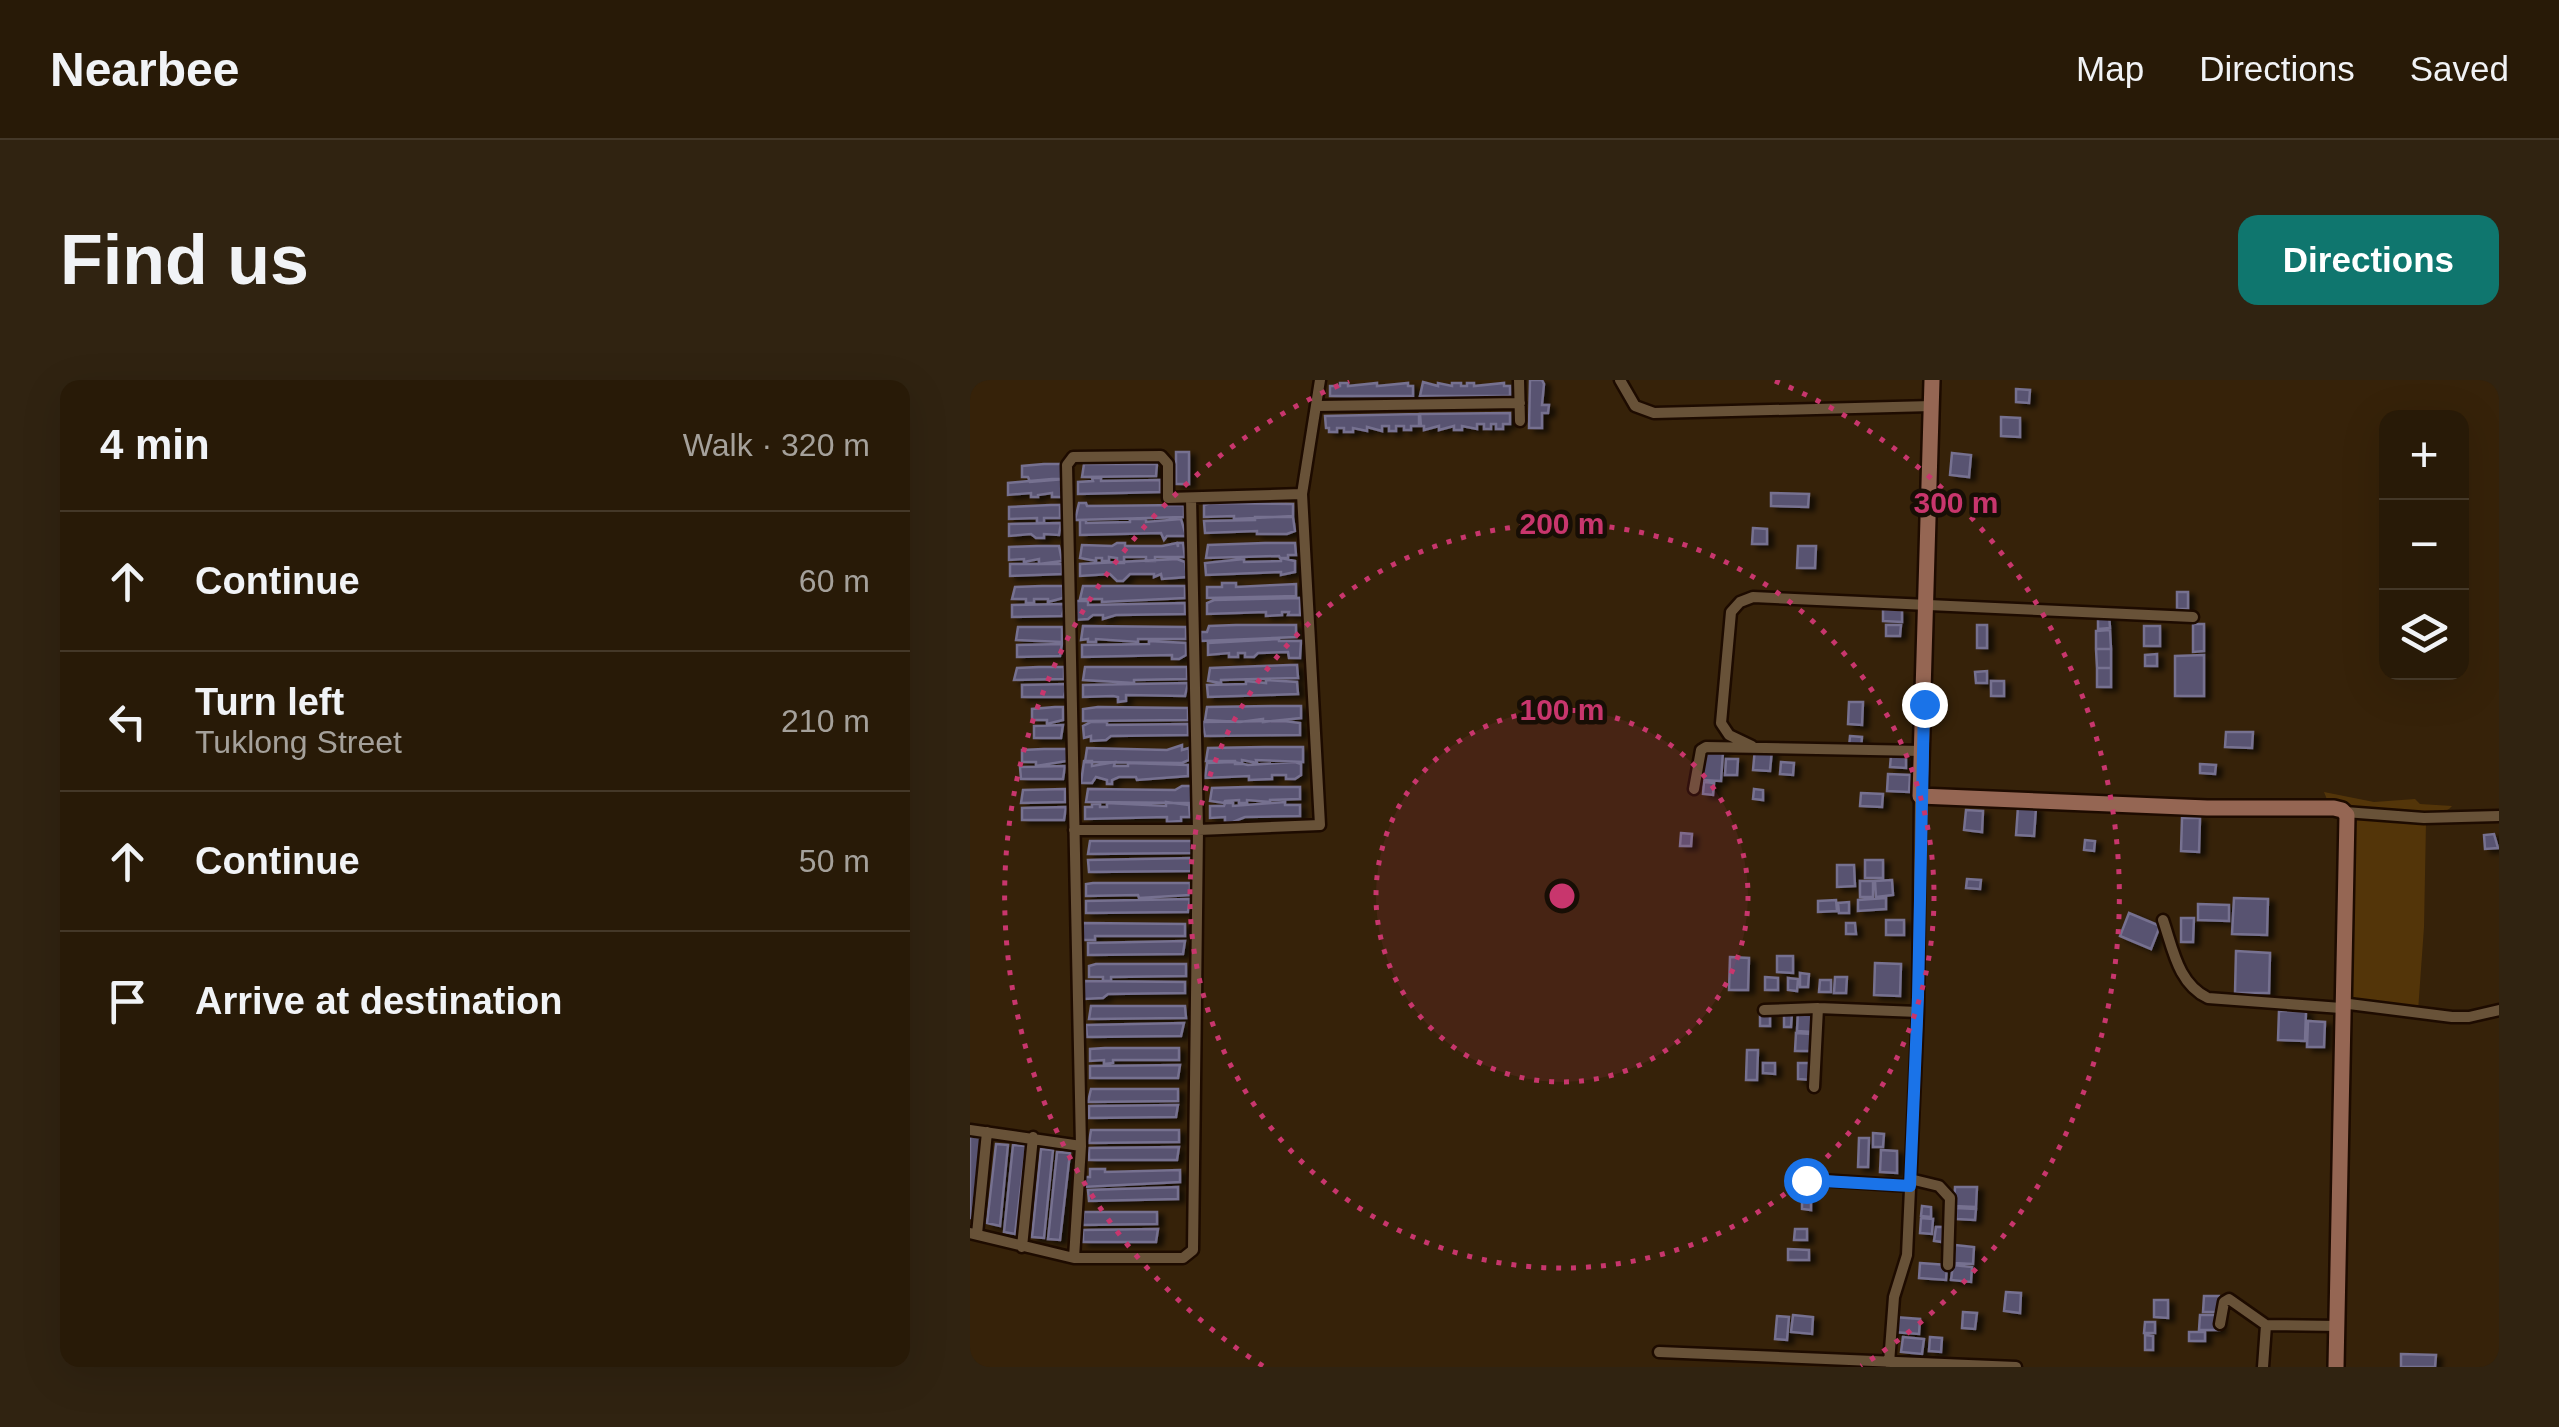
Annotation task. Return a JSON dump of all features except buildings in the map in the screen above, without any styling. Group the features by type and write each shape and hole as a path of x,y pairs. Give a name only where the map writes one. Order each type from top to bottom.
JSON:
{"street":[{"path":"1074,830 1320,825 1302,494 1320,380"},
{"path":"1519,380 1520,421"},
{"path":"1620,380 1635,406 1654,412 1932,406"},
{"path":"1889,1363 1894,1297 1907,1255 1918,1012 1932,380"},
{"path":"1318,406 1520,404"},
{"path":"1074,1258 1081,1146 1067,465 1073,457 1161,456 1168,464 1168,498 1302,494"},
{"path":"987,1132 973,1234 1074,1258 1183,1258 1193,1250 1198,830 1191,498"},
{"path":"1752,746 1728,735 1721,723 1731,612 1752,597 2194,617"},
{"path":"1694,789 1700,750 1713,746 1922,751"},
{"path":"1920,796 2207,808 2323,808 2424,818 2499,816"},
{"path":"2336,1367 2345,812"},
{"path":"2162,920 2184,980 2194,992 2208,998 2463,1017 2499,1010"},
{"path":"1814,1086 1818,1008"},
{"path":"1764,1010 1918,1012"},
{"path":"970,1130 1081,1146"},
{"path":"1022,1247 1033,1138"},
{"path":"1806,1180 1939,1186 1950,1198 1948,1265"},
{"path":"2220,1324 2224,1302 2229,1299 2266,1325 2338,1326"},
{"path":"2263,1367 2266,1325"},
{"path":"1659,1352 2016,1367"},
{"path":"1723,1367 1729,1354"}],"shaded area":[{"path":"2324,792 2374,802 2415,799 2420,804 2452,806 2430,815 2394,813 2328,802"},
{"path":"2361,817 2426,822 2418,1011 2348,1000 2354,841 2356,821"}],"route":[{"path":"1806,1180 1910,1186 1924,704"}]}
